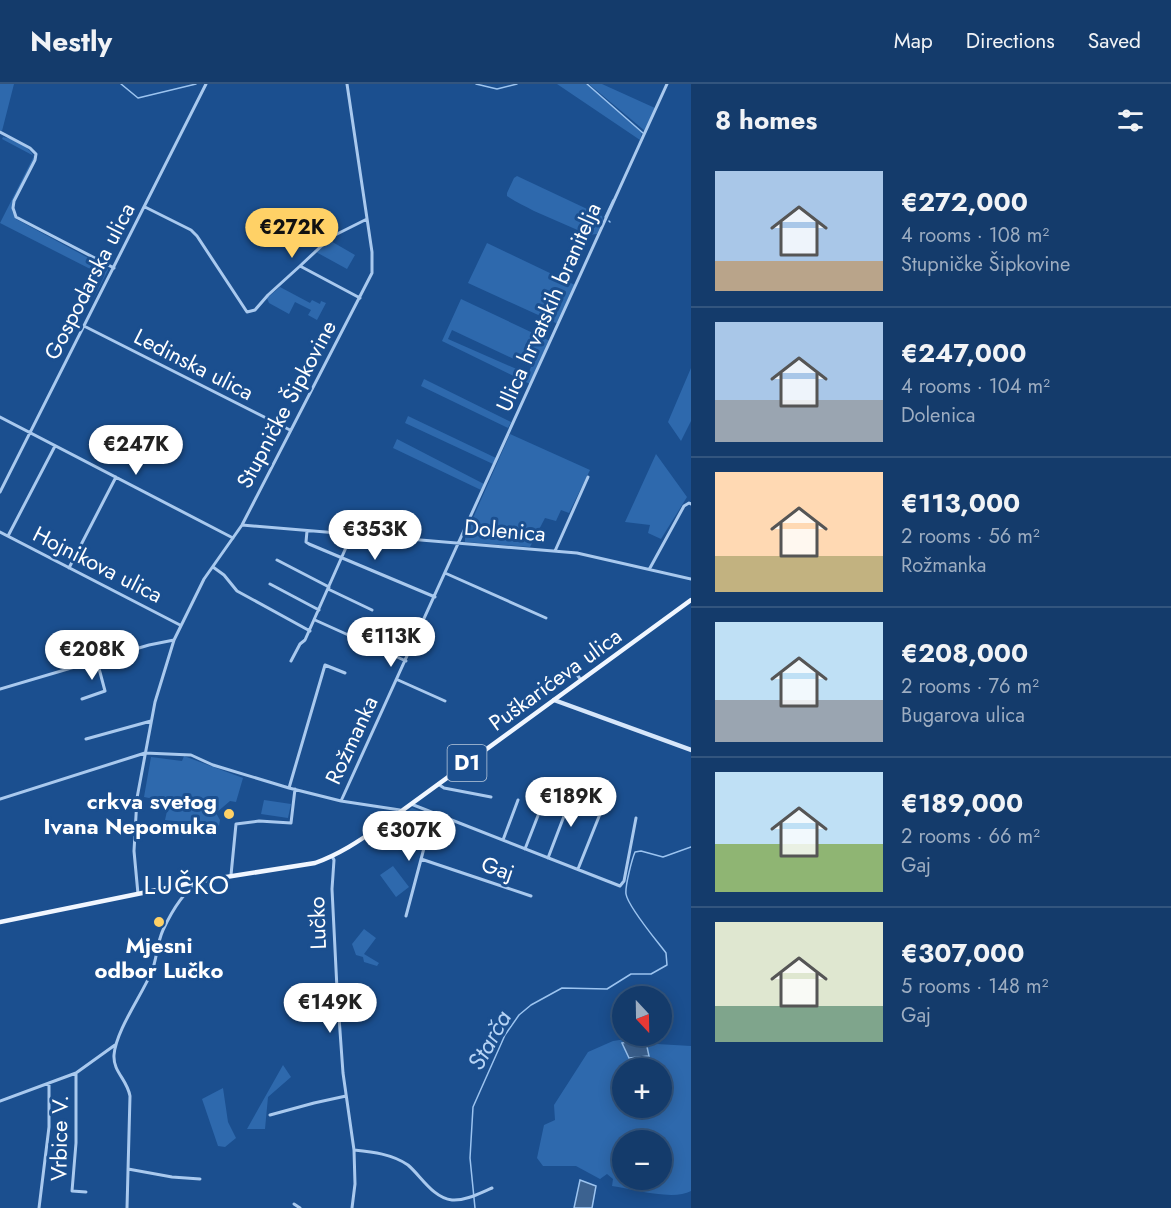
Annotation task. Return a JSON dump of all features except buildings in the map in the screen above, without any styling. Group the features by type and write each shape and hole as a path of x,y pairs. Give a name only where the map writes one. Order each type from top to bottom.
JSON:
{"main road":[{"name":"Puškarićeva ulica","path":"0,922 201,880 315,863 333,856 348,849 402,811 691,600"},
{"path":"554,700 691,750"}],"street":[{"name":"Gospodarska ulica","path":"0,492 206,84"},
{"name":"Stupničke Šipkovine","path":"138,894 134,833 137,798 151,720 174,640 213,567 242,525 373,270 347,84"},
{"name":"Ulica hrvatskih branitelja","path":"459,543 667,84"},
{"path":"0,132 30,148 36,154 13,205 16,217 114,268"},
{"path":"145,207 191,230 197,236 248,312 255,310 334,234 366,219"},
{"path":"300,266 360,298"},
{"name":"Ledinska ulica","path":"84,326 290,430"},
{"path":"0,417 233,538"},
{"path":"8,536 55,446"},
{"path":"69,568 116,477"},
{"path":"555,551 588,477"},
{"path":"650,568 684,506 691,504"},
{"name":"Dolenica","path":"242,525 594,555 691,579"},
{"path":"307,530 306,542 309,544 435,597"},
{"name":"Hojnikova ulica","path":"0,532 180,625"},
{"path":"291,661 310,631 352,534"},
{"name":"Rožmanka","path":"341,801 459,543"},
{"path":"277,560 372,610"},
{"path":"213,567 224,575 237,591 310,631"},
{"path":"445,573 546,618"},
{"path":"270,584 319,610"},
{"path":"314,620 406,661"},
{"path":"0,689 149,645 174,640"},
{"path":"82,699 105,691 97,661"},
{"path":"289,788 325,665 345,673"},
{"path":"576,670 581,680"},
{"path":"398,680 445,701"},
{"path":"86,739 151,720"},
{"path":"0,799 145,753 191,755 220,767 289,788 341,801 402,811"},
{"path":"438,784 444,788 491,796"},
{"path":"231,875 236,824 259,820 291,823 295,789"},
{"path":"548,858 574,790"},
{"path":"525,849 546,795"},
{"path":"503,840 518,800"},
{"name":"Gaj","path":"411,804 621,886 624,881 636,818"},
{"path":"578,869 602,809"},
{"path":"406,916 434,814"},
{"name":"Lučko","path":"333,856 332,889 336,979 346,1096 354,1150 355,1185 352,1208"},
{"name":"Gaj","path":"421,859 531,896"},
{"path":"127,1208 130,1096 125,1080 116,1068 115,1045 152,969 164,929 182,897 201,880"},
{"path":"178,886 182,890 182,897"},
{"path":"0,1101 76,1073 115,1045"},
{"name":"Vrbice V.","path":"76,1073 76,1143 72,1191 86,1192"},
{"path":"39,1208 49,1127 49,1083"},
{"path":"270,1115 346,1096"},
{"path":"354,1150 384,1153 407,1165 433,1190 448,1200 462,1199 492,1188"},
{"path":"128,1169 172,1177 200,1179"},
{"path":"294,1204 300,1208"}],"shaded area":[{"path":"0,84 14,84 2,131 0,130"},
{"path":"557,84 586,84 642,132 640,140"},
{"path":"589,84 602,84 655,108 645,131"},
{"path":"3,137 22,145 33,155 2,139"},
{"path":"33,157 12,203 12,211 16,219 107,268 108,270 91,304 104,276 0,223"},
{"path":"517,176 602,216 603,221 597,234 589,235 534,211 507,196"},
{"path":"329,240 355,255 347,269 316,252"},
{"path":"487,243 575,285 558,324 468,283"},
{"path":"280,287 310,303 312,300 320,304 321,301 326,303 317,320 308,315 311,310 295,302 289,314 269,303 267,298"},
{"path":"461,299 550,341 530,384 442,341","holes":["452,330 531,367 528,374 448,339"]},
{"path":"691,368 691,421 681,441 668,422"},
{"path":"424,379 511,422 508,428 421,386"},
{"path":"408,416 496,458 493,464 405,423"},
{"path":"510,434 590,470 569,513 561,510 556,521 545,518 530,547 465,542 465,536"},
{"path":"397,439 484,484 481,490 393,448"},
{"path":"656,454 687,497 661,539 648,533 650,525 625,522"},
{"path":"184,756 243,778 236,802 230,801 216,813 220,820 219,826 165,820 169,802 144,797 151,757 182,761"},
{"path":"264,800 291,804 288,818 261,814"},
{"path":"412,808 430,815 418,842 409,830 408,822 389,837 384,829"},
{"path":"393,866 409,887 396,897 380,875"},
{"path":"364,929 376,938 364,954 379,963 377,966 364,962 363,957 356,955 352,944"},
{"path":"612,1041 612,1046 691,1046 691,1191 664,1195 631,1190 672,1190 672,1130 612,1130 612,1178 607,1174 600,1179 576,1166 543,1166 537,1158 544,1125 555,1120 554,1105 588,1052"},
{"path":"623,1046 647,1046 649,1056 629,1058"},
{"path":"283,1065 291,1077 268,1097 265,1129 247,1129"},
{"path":"223,1088 228,1122 236,1138 225,1147 218,1146 202,1099"},
{"path":"580,1180 596,1186 592,1208 574,1208"}],"waterway":[{"path":"121,84 138,98 196,84"},
{"path":"476,84 497,89 517,84"},
{"path":"587,84 643,133"},
{"path":"605,217 613,200"},
{"name":"Starča","path":"475,1208 470,1158 473,1107 505,1035 519,1015 531,1005 562,988 607,989 631,974 651,974 667,965 666,953 628,900 626,894 628,879 635,852 641,851 663,857 691,847"}],"place":[{"name":"crkva svetog Ivana Nepomuka","path":"229,814"},
{"name":"Mjesni odbor Lučko","path":"159,922"}],"district":[{"name":"LUČKO","path":"187,885"}]}
